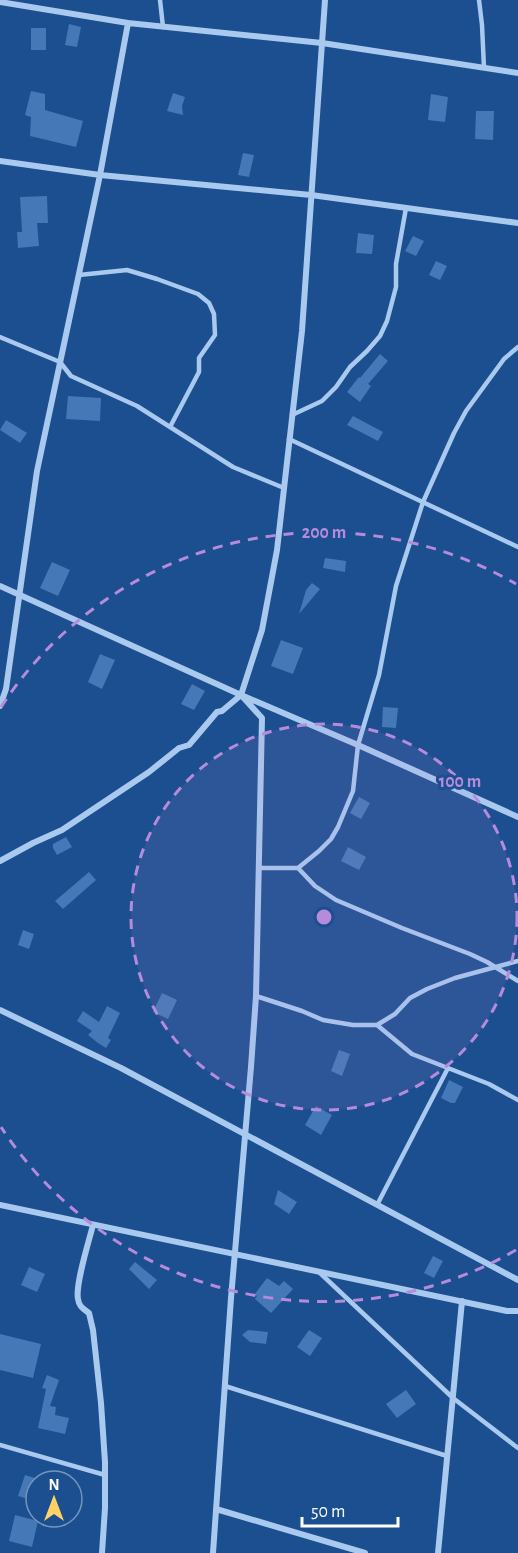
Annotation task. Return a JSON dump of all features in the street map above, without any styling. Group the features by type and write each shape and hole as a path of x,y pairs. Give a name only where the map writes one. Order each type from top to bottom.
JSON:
{"street":[{"path":"0,861 62,830 149,772 179,747 189,744 217,712 222,711 241,695 262,630 277,550 302,331 325,0"},
{"path":"0,2 128,23 322,44 518,73"},
{"path":"0,706 6,689 37,471 100,175 128,23"},
{"path":"0,161 100,175 311,195 518,223"},
{"path":"0,586 518,817"},
{"path":"213,1553 256,996 262,718 241,695"},
{"path":"0,1010 121,1068 518,1280"},
{"path":"0,1205 507,1311 518,1311"},
{"path":"93,1225 77,1299 81,1307 89,1313 93,1330 101,1403 105,1475 102,1553"},
{"path":"438,1553 462,1301"},
{"path":"216,1509 365,1553"}],"lane":[{"path":"160,0 163,27"},
{"path":"479,0 484,68"},
{"path":"292,415 322,401 380,336 387,321 396,287 396,264 406,208"},
{"path":"79,275 127,270 198,294 209,303 214,314 215,335 200,358 199,372 170,427"},
{"path":"0,337 60,362 71,376 137,406 233,467 284,488"},
{"path":"259,868 298,868 319,851 338,827 353,791 358,745 378,675 396,586 423,502 466,411 504,359 518,347"},
{"path":"289,439 518,547"},
{"path":"298,868 315,886 336,900 470,954 518,981"},
{"path":"256,996 323,1020 353,1025 377,1025 395,1014 410,998 427,989 455,978 518,961"},
{"path":"377,1025 412,1054 489,1084 518,1100"},
{"path":"377,1205 448,1068"},
{"path":"318,1271 453,1398 518,1448"},
{"path":"225,1386 447,1456"},
{"path":"0,1445 105,1475"}],"building":[{"path":"69,24 81,27 77,47 65,45"},
{"path":"31,28 46,28 46,50 31,50"},
{"path":"31,91 45,94 45,110 83,121 76,147 30,136 31,117 25,115"},
{"path":"173,93 185,97 182,106 183,115 167,111"},
{"path":"431,94 448,97 445,122 428,120"},
{"path":"476,111 494,111 493,140 475,139"},
{"path":"243,153 254,155 249,177 238,175"},
{"path":"47,196 48,223 37,223 39,246 18,248 17,232 22,232 20,197"},
{"path":"358,233 374,235 372,254 356,253"},
{"path":"413,236 424,241 416,256 405,251"},
{"path":"436,261 447,266 440,280 429,275"},
{"path":"380,354 388,361 368,384 371,386 360,402 347,392"},
{"path":"68,396 101,398 100,421 66,419"},
{"path":"353,416 383,432 378,441 347,425"},
{"path":"6,420 27,433 20,443 0,430"},
{"path":"325,558 346,561 345,572 323,568"},
{"path":"52,562 70,570 58,596 40,588"},
{"path":"312,583 320,589 299,614 306,590"},
{"path":"281,640 303,648 293,674 271,666"},
{"path":"100,654 115,660 102,689 88,682"},
{"path":"192,684 205,691 194,710 181,704"},
{"path":"383,707 398,708 396,728 382,727"},
{"path":"359,797 370,803 361,819 350,813"},
{"path":"66,837 72,847 57,855 53,844"},
{"path":"348,847 366,857 359,870 341,861"},
{"path":"89,872 96,880 63,909 55,901"},
{"path":"23,930 34,934 29,949 18,945"},
{"path":"162,993 177,1000 168,1019 153,1012"},
{"path":"107,1006 120,1013 108,1038 111,1040 106,1048 88,1035 92,1031 77,1021 83,1011 99,1022"},
{"path":"339,1050 350,1054 342,1076 331,1071"},
{"path":"449,1080 463,1087 455,1103 441,1098"},
{"path":"316,1106 332,1115 321,1135 305,1125"},
{"path":"278,1190 297,1202 289,1214 274,1204"},
{"path":"433,1256 443,1261 434,1278 424,1273"},
{"path":"135,1262 157,1280 149,1289 129,1269"},
{"path":"29,1267 45,1274 37,1292 21,1285"},
{"path":"267,1278 279,1286 284,1281 293,1289 271,1313 255,1299 257,1296 254,1295"},
{"path":"248,1330 268,1332 266,1344 250,1342 242,1335"},
{"path":"309,1330 322,1338 310,1356 297,1347"},
{"path":"0,1334 41,1344 33,1378 0,1370"},
{"path":"47,1375 59,1380 50,1406 56,1407 55,1415 69,1418 65,1434 38,1428 46,1389 42,1388"},
{"path":"406,1390 416,1404 397,1418 386,1404"},
{"path":"24,1478 24,1498 18,1496"},
{"path":"15,1515 24,1517 24,1529 36,1529 32,1547 9,1541"}]}
